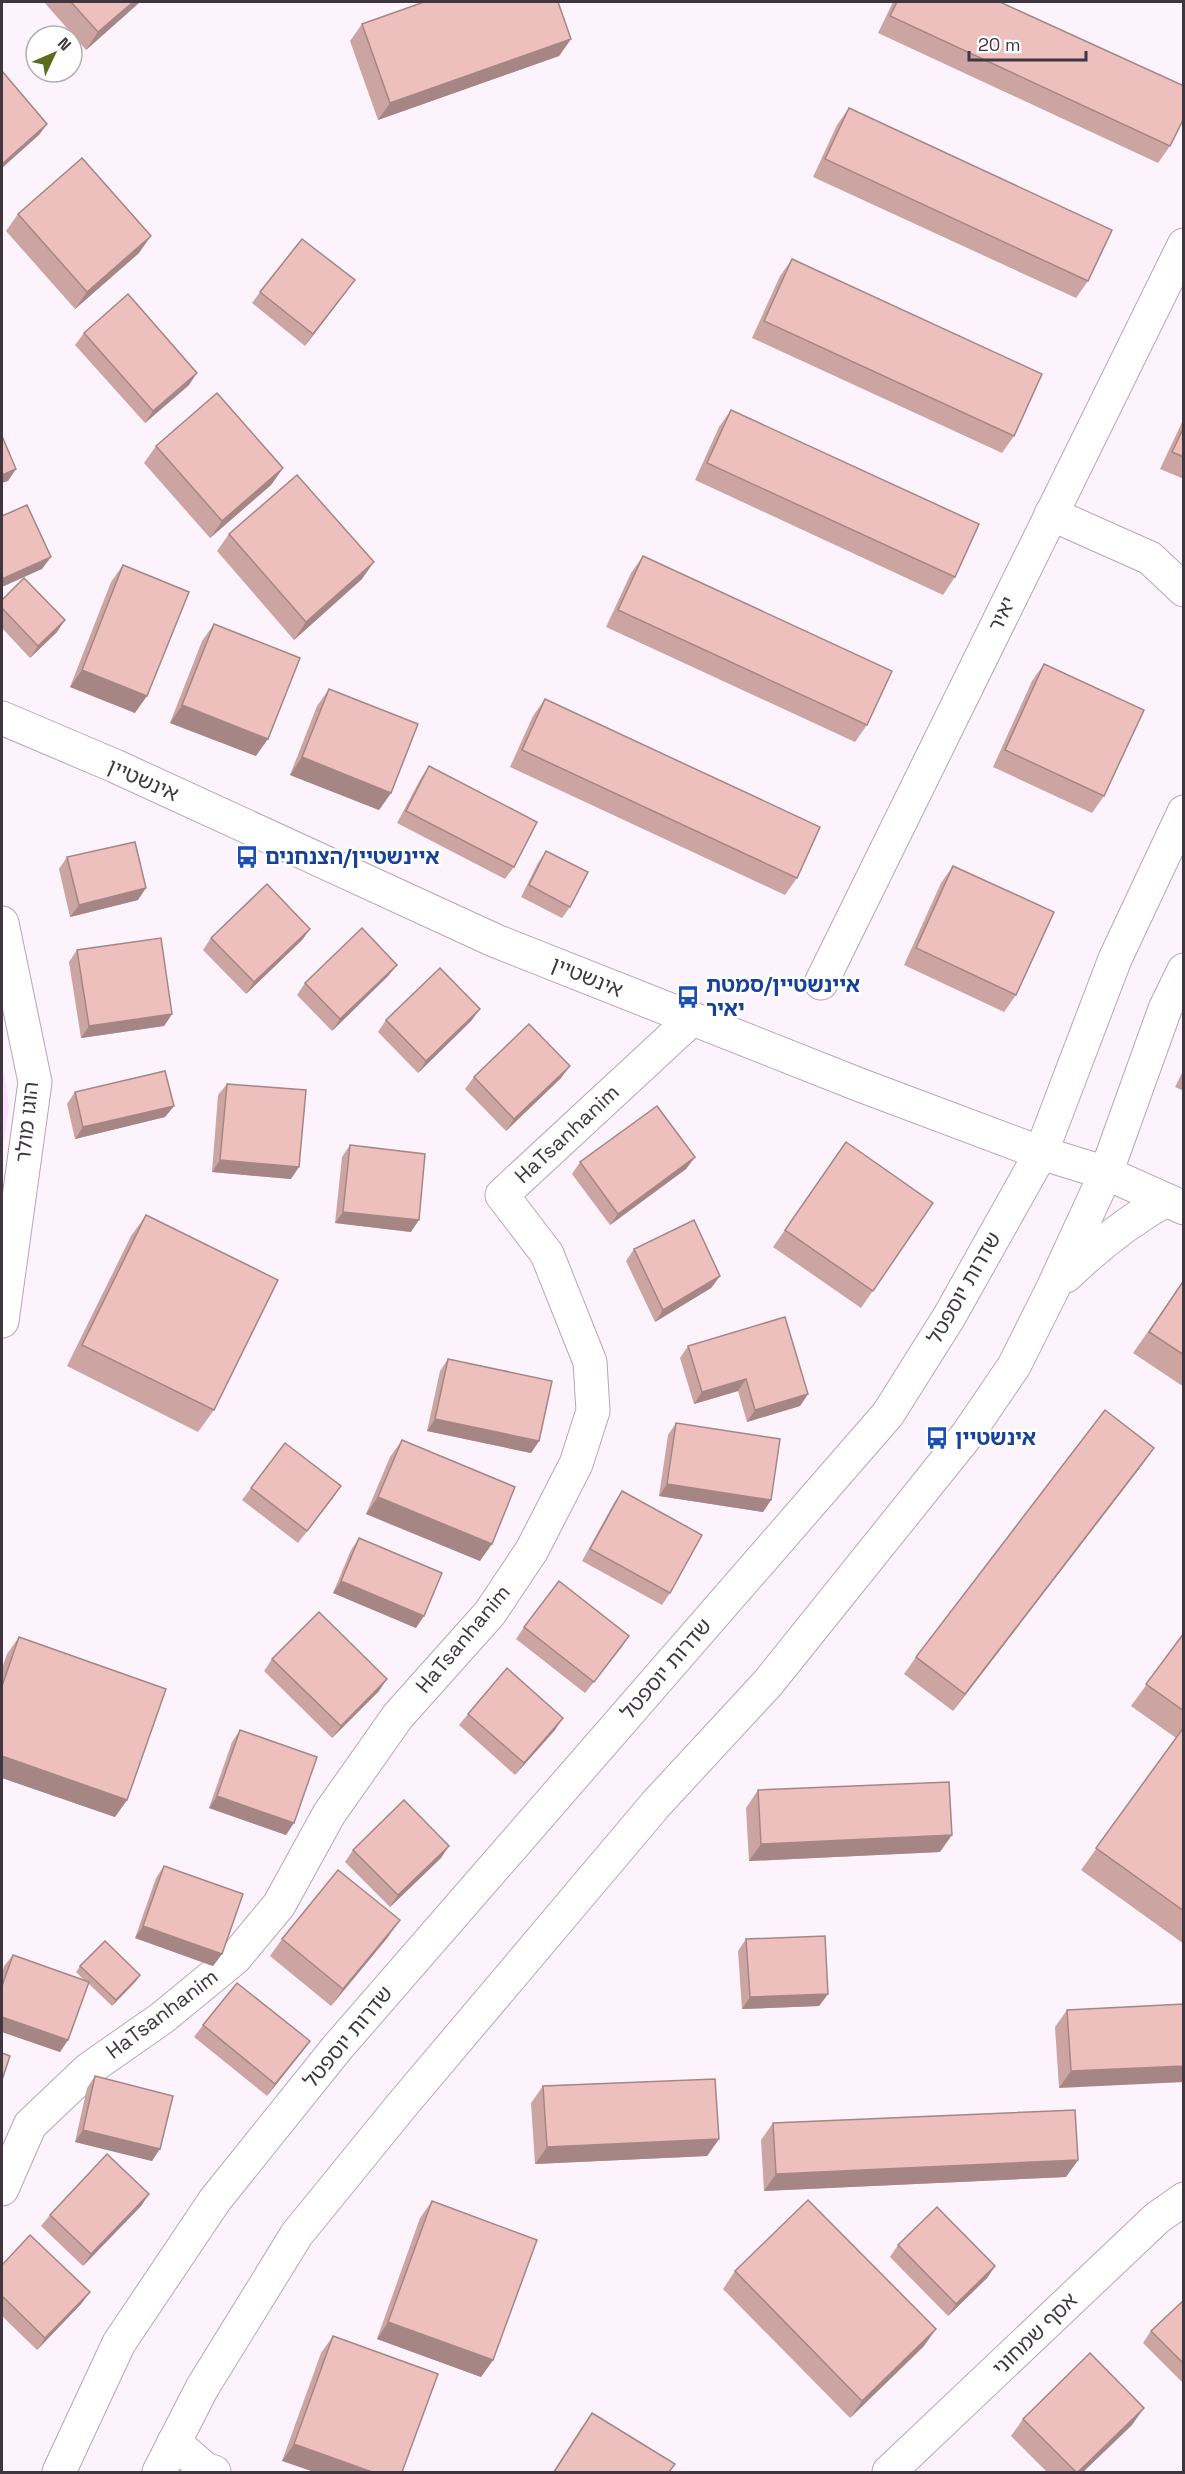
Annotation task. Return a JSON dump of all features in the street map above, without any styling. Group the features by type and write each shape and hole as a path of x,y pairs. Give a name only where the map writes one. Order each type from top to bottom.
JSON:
{"street":[{"name":"יאיר","path":"821,983 1184,245"},
{"path":"1052,514 1150,558 1184,590"},
{"path":"2,690 2,705"},
{"name":"אינשטיין","path":"2,718 115,766 496,941 1041,1153 1106,1173 1175,1204"},
{"name":"שדרות יוספטל","path":"59,2472 119,2343 215,2200 337,2048 888,1414 949,1317 1041,1153 1115,959 1184,812"},
{"name":"הוגו מולר","path":"2,923 35,1082 2,1322"},
{"path":"159,2472 202,2388 297,2234 409,2097 656,1804 768,1683 967,1435 1014,1366 1052,1290 1106,1173 1165,1009 1184,970"},
{"name":"HaTsanhanim","path":"2,2189 30,2125 89,2069 162,2018 235,1958 279,1905 329,1814 398,1716 490,1613 532,1550 576,1464 592,1411 590,1362 547,1254 502,1195 692,1018"},
{"path":"1052,1290 1098,1244 1140,1214 1175,1204"},
{"name":"אסף שמחוני","path":"889,2472 1157,2218 1184,2199"},
{"path":"174,2442 205,2469 214,2472"}],"shaded area":[{"path":"2,1073 4,1073 9,1106 2,1156"}],"building":[{"path":"71,2 133,2 98,32"},
{"path":"424,2 558,2 571,39 390,103 362,24"},
{"path":"897,2 1000,2 1184,86 1184,118 1170,146 890,16"},
{"path":"2,71 47,124 2,164"},
{"path":"849,108 1112,230 1088,281 825,159"},
{"path":"82,158 151,236 87,292 18,214"},
{"path":"302,239 355,280 313,334 260,292"},
{"path":"792,259 1042,374 1014,436 764,321"},
{"path":"128,294 197,373 153,411 84,333"},
{"path":"217,393 283,468 222,521 156,446"},
{"path":"731,410 979,524 955,577 707,463"},
{"path":"1184,427 1184,457 1172,452"},
{"path":"2,436 16,469 2,475"},
{"path":"297,475 374,562 306,622 229,534"},
{"path":"27,505 51,557 2,579 2,516"},
{"path":"643,556 892,671 867,725 618,610"},
{"path":"123,565 189,592 147,696 82,670"},
{"path":"24,578 65,620 38,646 2,608 2,600"},
{"path":"214,624 300,658 268,739 182,705"},
{"path":"1044,664 1144,710 1104,796 1005,750"},
{"path":"329,689 418,724 391,793 302,757"},
{"path":"545,699 820,827 797,878 522,750"},
{"path":"429,766 537,822 514,867 406,811"},
{"path":"135,842 146,888 79,905 67,857"},
{"path":"546,851 588,872 570,907 529,885"},
{"path":"953,866 1054,912 1016,995 916,948"},
{"path":"267,884 310,929 254,982 211,938"},
{"path":"362,928 397,965 340,1019 305,983"},
{"path":"161,938 172,1014 89,1026 77,950"},
{"path":"440,968 480,1009 426,1061 386,1020"},
{"path":"529,1024 570,1066 514,1119 474,1077"},
{"path":"165,1071 174,1106 83,1127 75,1092"},
{"path":"227,1084 306,1090 299,1167 220,1160"},
{"path":"657,1106 695,1157 618,1214 580,1162"},
{"path":"846,1142 933,1203 873,1291 785,1230"},
{"path":"350,1145 425,1154 419,1220 343,1212"},
{"path":"146,1215 278,1280 214,1410 82,1345"},
{"path":"694,1220 720,1276 663,1310 634,1249"},
{"path":"1184,1280 1184,1355 1149,1332"},
{"path":"785,1317 808,1394 755,1410 746,1379 702,1392 688,1346"},
{"path":"448,1359 552,1381 539,1441 435,1419"},
{"path":"1105,1410 1154,1448 965,1694 916,1657"},
{"path":"676,1423 780,1439 771,1500 667,1484"},
{"path":"402,1440 515,1487 492,1544 378,1497"},
{"path":"285,1443 341,1486 307,1531 251,1488"},
{"path":"622,1491 702,1535 670,1593 590,1549"},
{"path":"359,1538 442,1573 424,1616 341,1581"},
{"path":"559,1581 629,1636 594,1682 524,1627"},
{"path":"319,1612 387,1679 341,1726 272,1659"},
{"path":"1184,1633 1184,1711 1146,1684"},
{"path":"19,1637 166,1689 127,1800 2,1756 2,1686"},
{"path":"507,1668 563,1718 524,1763 468,1714"},
{"path":"1184,1727 1184,1911 1096,1848"},
{"path":"240,1730 317,1757 294,1823 217,1796"},
{"path":"949,1782 952,1835 761,1844 758,1790"},
{"path":"404,1800 449,1846 398,1895 353,1850"},
{"path":"164,1866 243,1894 222,1954 143,1926"},
{"path":"338,1870 400,1920 343,1989 282,1939"},
{"path":"825,1936 828,1994 750,1997 746,1939"},
{"path":"105,1941 140,1975 116,2000 80,1966"},
{"path":"13,1955 89,1982 68,2040 2,2017 2,1986"},
{"path":"237,1983 310,2041 275,2084 203,2025"},
{"path":"1184,2004 1184,2066 1071,2071 1067,2010"},
{"path":"2,2053 10,2056 2,2080"},
{"path":"95,2076 173,2096 160,2149 83,2130"},
{"path":"715,2079 719,2139 547,2147 543,2086"},
{"path":"1075,2110 1078,2160 776,2174 773,2123"},
{"path":"107,2154 149,2194 91,2254 50,2215"},
{"path":"808,2200 936,2329 862,2401 735,2271"},
{"path":"432,2201 537,2240 493,2360 388,2322"},
{"path":"937,2207 995,2266 956,2304 898,2245"},
{"path":"30,2235 90,2292 45,2338 2,2296 2,2265"},
{"path":"1184,2300 1184,2364 1151,2331"},
{"path":"333,2336 438,2374 402,2472 372,2472 294,2444"},
{"path":"1090,2353 1144,2408 1076,2472 1023,2419"},
{"path":"592,2413 675,2464 669,2472 554,2472"}],"place":[{"name":"איינשטיין/הצנחנים","path":"247,857"},
{"name":"איינשטיין/סמטת יאיר","path":"688,997"},
{"name":"אינשטיין","path":"937,1438"}]}
